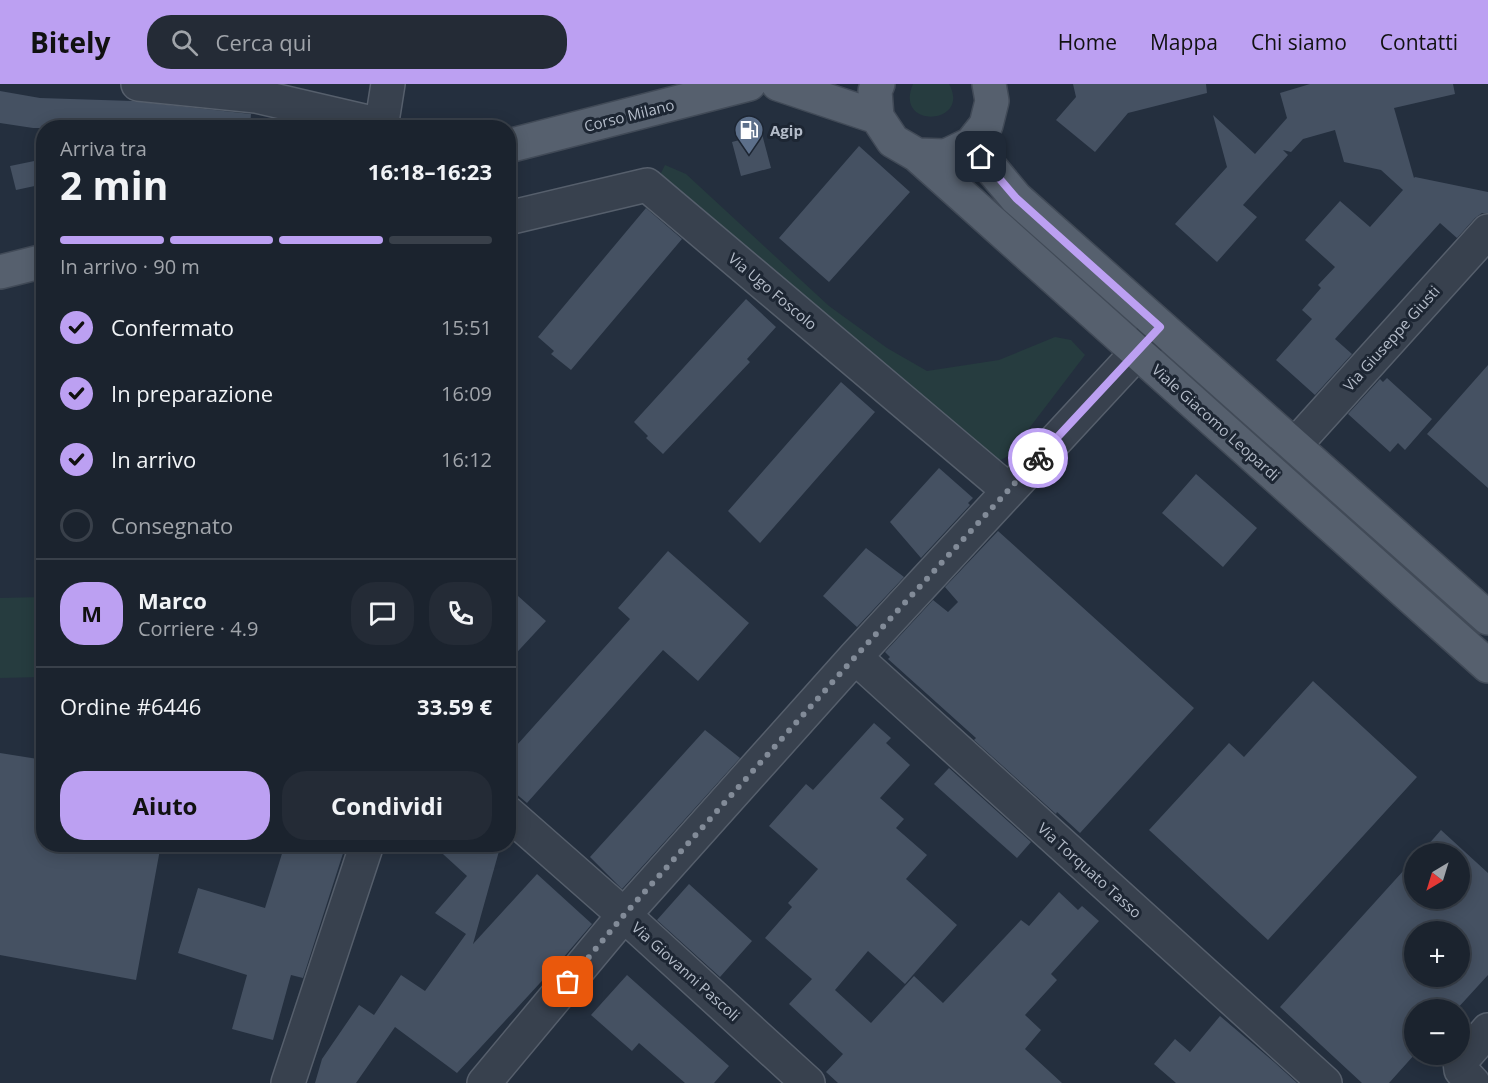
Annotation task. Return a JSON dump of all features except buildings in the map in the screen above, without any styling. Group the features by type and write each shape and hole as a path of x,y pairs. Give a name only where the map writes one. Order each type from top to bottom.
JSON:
{"main road":[{"name":"Corso Milano","path":"516,144 749,84"},
{"path":"778,84 878,117"},
{"path":"878,84 875,91 878,117 892,141 917,155 946,156 971,144 986,125 992,101 989,84"},
{"path":"971,144 1016,198 1488,618"},
{"name":"Viale Giacomo Leopardi","path":"917,155 1488,666"},
{"path":"0,272 36,263"}],"street":[{"path":"138,84 256,96 356,120"},
{"path":"382,120 388,84"},
{"name":"Via Ugo Foscolo","path":"516,216 647,185 1008,490"},
{"name":"Via Giuseppe Giusti","path":"1295,445 1488,231"},
{"path":"484,1083 624,915 855,657 1160,327"},
{"name":"Via Torquato Tasso","path":"855,657 1325,1083"},
{"name":"Via Giovanni Pascoli","path":"516,820 808,1083"},
{"path":"288,1083 364,852"},
{"path":"1473,1083 1461,1070 1460,1062 1488,1030"}],"green space":[{"path":"913,84 949,84 953,98 950,108 932,117 922,115 913,109 910,99"},
{"path":"665,165 686,174 829,306 887,348 927,371 999,360 1055,337 1071,340 1085,355 1008,456 993,464 658,179"},
{"path":"36,597 36,677 0,678 0,598"}],"way so far":[{"path":"568,982 624,915 855,657 1038,458"}],"place":[{"name":"Agip","path":"749,156"}],"route":[{"path":"981,157 1016,198 1160,327 1038,458"}]}
